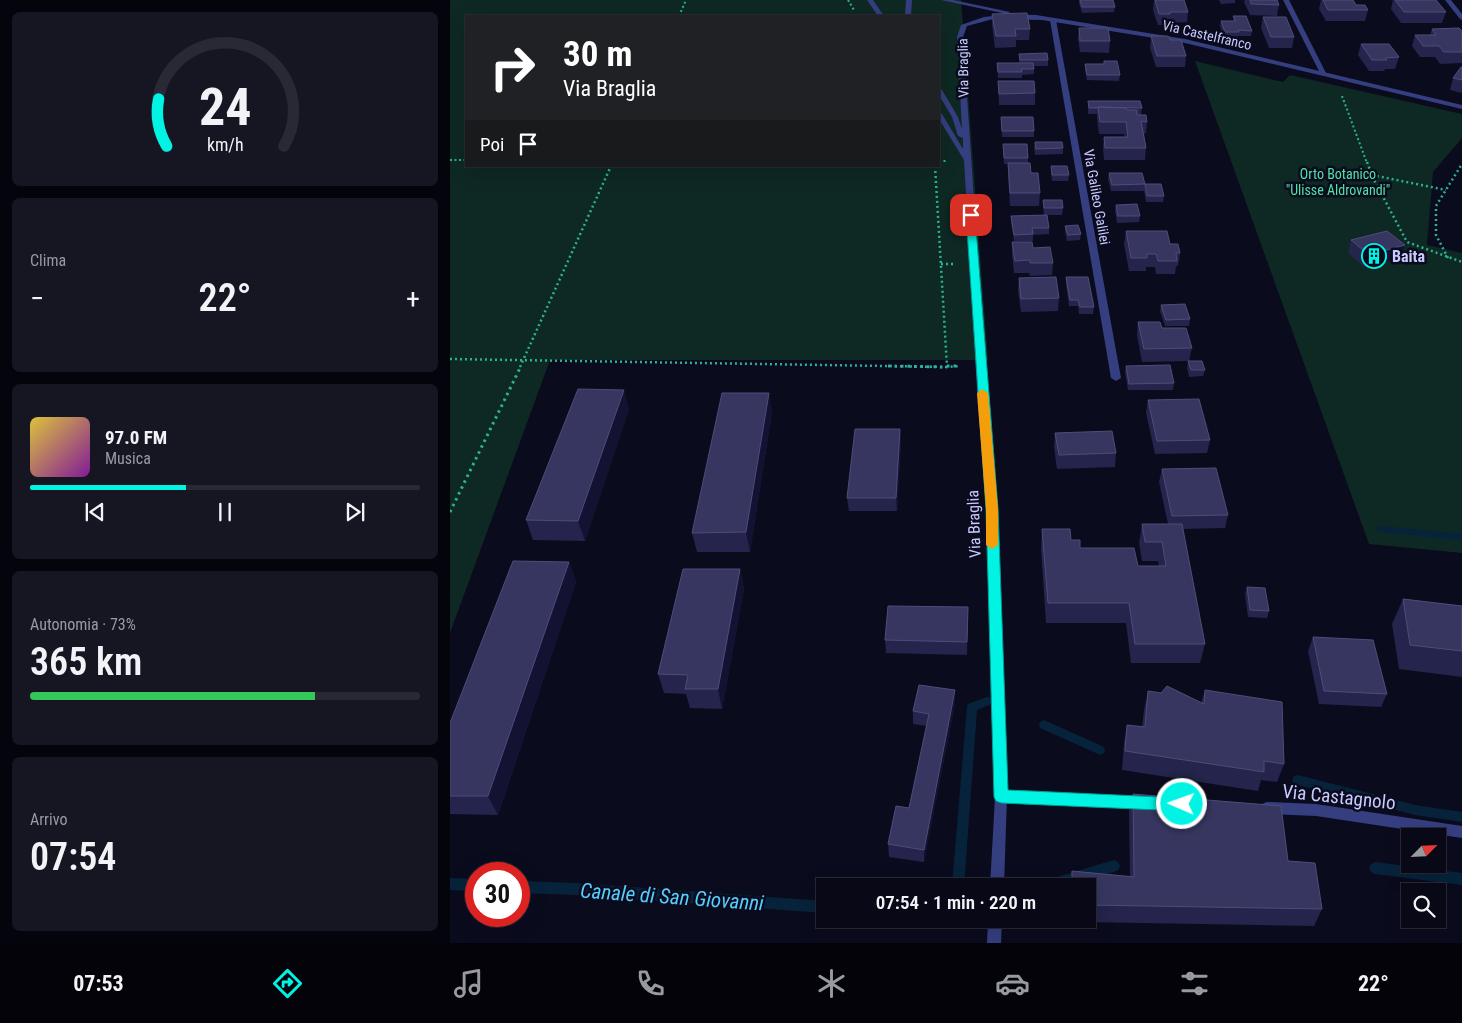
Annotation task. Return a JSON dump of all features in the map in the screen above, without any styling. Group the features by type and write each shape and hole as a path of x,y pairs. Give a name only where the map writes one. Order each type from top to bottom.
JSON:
{"street":[{"path":"870,0 880,15"},
{"path":"908,15 909,0"},
{"name":"Via Castelfranco","path":"944,0 1184,41 1462,107"},
{"path":"1286,0 1324,75"},
{"path":"1448,0 1462,18"},
{"name":"Via Braglia","path":"997,878 1001,797 992,509 960,37 964,25 983,17 1042,18"},
{"name":"Via Galileo Galilei","path":"1053,20 1116,378"},
{"name":"Via Braglia","path":"940,92 961,132 967,161"},
{"path":"940,116 967,161"},
{"path":"1001,797 1157,804"},
{"name":"Via Castagnolo","path":"1256,808 1316,810 1462,832"},
{"path":"994,943 995,928"}],"path":[{"path":"679,15 686,0"},
{"path":"1324,75 1337,84 1372,175 1407,242 1448,259 1462,262"},
{"path":"450,160 465,160"},
{"path":"1448,259 1436,235 1436,206 1462,164"},
{"path":"450,512 524,360 611,167"},
{"path":"935,167 947,367"},
{"path":"1372,175 1446,190"},
{"path":"450,359 966,366"}],"green space":[{"path":"450,0 961,0 988,360 550,360 450,633"},
{"name":"Orto Botanico \"Ulisse Aldrovandi\"","path":"1195,61 1283,82 1290,75 1462,114 1462,138 1433,172 1427,245 1462,253 1462,553 1369,544"}],"building":[{"path":"1080,0 1113,0 1115,7 1082,7"},
{"path":"1155,0 1184,0 1188,12 1159,14"},
{"path":"1250,0 1277,0 1279,5 1251,4"},
{"path":"1323,0 1353,0 1356,5 1365,5 1368,10 1328,10"},
{"path":"1395,0 1436,0 1446,12 1404,12"},
{"path":"1027,13 1030,29 1015,29 1016,36 996,36 992,14"},
{"path":"1233,16 1246,16 1252,31 1238,30 1239,32 1225,32 1221,21 1236,21"},
{"path":"1263,17 1286,17 1294,37 1271,37"},
{"path":"1079,28 1108,28 1110,41 1080,41"},
{"path":"1459,28 1462,31 1462,52 1444,52 1439,46 1423,46 1415,35 1436,35 1432,29"},
{"path":"1151,36 1168,36 1170,40 1181,40 1186,56 1157,56"},
{"path":"1361,44 1389,44 1399,57 1385,58 1387,60 1372,60"},
{"path":"1047,53 1048,60 1020,60 1019,54"},
{"path":"1104,61 1117,61 1120,75 1087,75 1085,64 1104,64"},
{"path":"997,63 1033,63 1034,69 1021,69 1022,72 998,72"},
{"path":"1461,67 1462,80 1453,78"},
{"path":"998,81 1034,81 1035,93 999,94"},
{"path":"1088,101 1140,101 1142,108 1089,108"},
{"path":"1098,107 1126,108 1127,110 1137,110 1137,115 1146,115 1147,122 1141,121 1146,148 1105,148 1104,137 1128,137 1126,122 1100,122"},
{"path":"1001,117 1033,117 1034,131 1002,131"},
{"path":"1035,142 1062,142 1063,148 1036,149"},
{"path":"1003,144 1027,144 1028,158 1004,158"},
{"path":"1008,163 1030,163 1031,173 1038,173 1040,193 1010,193"},
{"path":"1051,166 1067,166 1069,175 1052,175"},
{"path":"1109,173 1142,173 1145,184 1112,185"},
{"path":"1145,184 1161,184 1164,196 1147,196"},
{"path":"1043,200 1062,200 1063,208 1044,208"},
{"path":"1137,204 1140,216 1118,216 1116,205"},
{"path":"1047,215 1049,228 1032,228 1033,234 1014,235 1011,216"},
{"path":"1078,225 1081,234 1068,235 1065,226"},
{"path":"1126,231 1167,231 1170,244 1178,244 1180,253 1176,253 1177,261 1158,261 1156,254 1147,254 1147,258 1131,258"},
{"path":"1387,231 1405,245 1369,255 1351,240"},
{"path":"1012,242 1032,242 1033,248 1050,247 1053,263 1030,263 1030,260 1015,261"},
{"path":"1056,277 1059,298 1021,299 1019,278"},
{"path":"1066,277 1088,277 1094,307 1080,307 1078,300 1070,300"},
{"path":"1185,304 1190,319 1166,320 1161,305"},
{"path":"1138,322 1160,322 1162,328 1186,328 1192,348 1144,349"},
{"path":"1188,361 1202,361 1205,370 1191,370"},
{"path":"1170,365 1174,383 1129,384 1126,366"},
{"path":"578,389 624,390 578,521 526,520"},
{"path":"722,393 769,393 746,532 692,533"},
{"path":"1199,399 1210,440 1157,441 1148,400"},
{"path":"855,429 900,429 896,498 847,498"},
{"path":"1112,431 1116,453 1059,455 1055,433"},
{"path":"1216,468 1228,515 1172,516 1162,469"},
{"path":"1142,524 1182,524 1205,644 1135,644 1129,603 1048,603 1042,529 1070,529 1071,540 1080,540 1080,548 1134,548 1138,566 1166,566 1162,542 1145,542"},
{"path":"513,561 569,562 488,796 450,796 450,723"},
{"path":"683,569 740,569 718,689 685,689 688,675 658,674"},
{"path":"1247,587 1265,588 1269,611 1250,610"},
{"path":"1403,599 1462,606 1462,651 1410,645"},
{"path":"888,606 968,607 967,642 885,640"},
{"path":"1313,637 1373,640 1387,694 1324,691"},
{"path":"919,685 955,690 924,850 888,844 896,806 909,808 929,714 913,711"},
{"path":"1167,686 1204,704 1205,690 1282,702 1284,764 1264,761 1264,772 1125,751 1127,725 1145,727 1148,691 1161,693"},
{"path":"1133,794 1281,806 1288,861 1315,863 1322,909 1096,905 1096,878 1072,878 1072,871 1134,877"}],"waterway":[{"path":"1381,529 1462,537"},
{"path":"959,878 972,707 987,701"},
{"path":"1044,725 1100,750"},
{"path":"1298,780 1415,810 1462,817"},
{"name":"Canale di San Giovanni","path":"1074,878 1114,866"},
{"name":"Canale di San Giovanni","path":"1375,868 1462,879"},
{"name":"Canale di San Giovanni","path":"450,884 465,885"},
{"name":"Canale di San Giovanni","path":"530,887 816,906"}],"slow traffic":[{"path":"982,393 992,509 992,545"}],"place":[{"name":"Baita","path":"1374,256"}],"route":[{"path":"971,215 983,407 992,509 1001,797 1182,804"}]}
